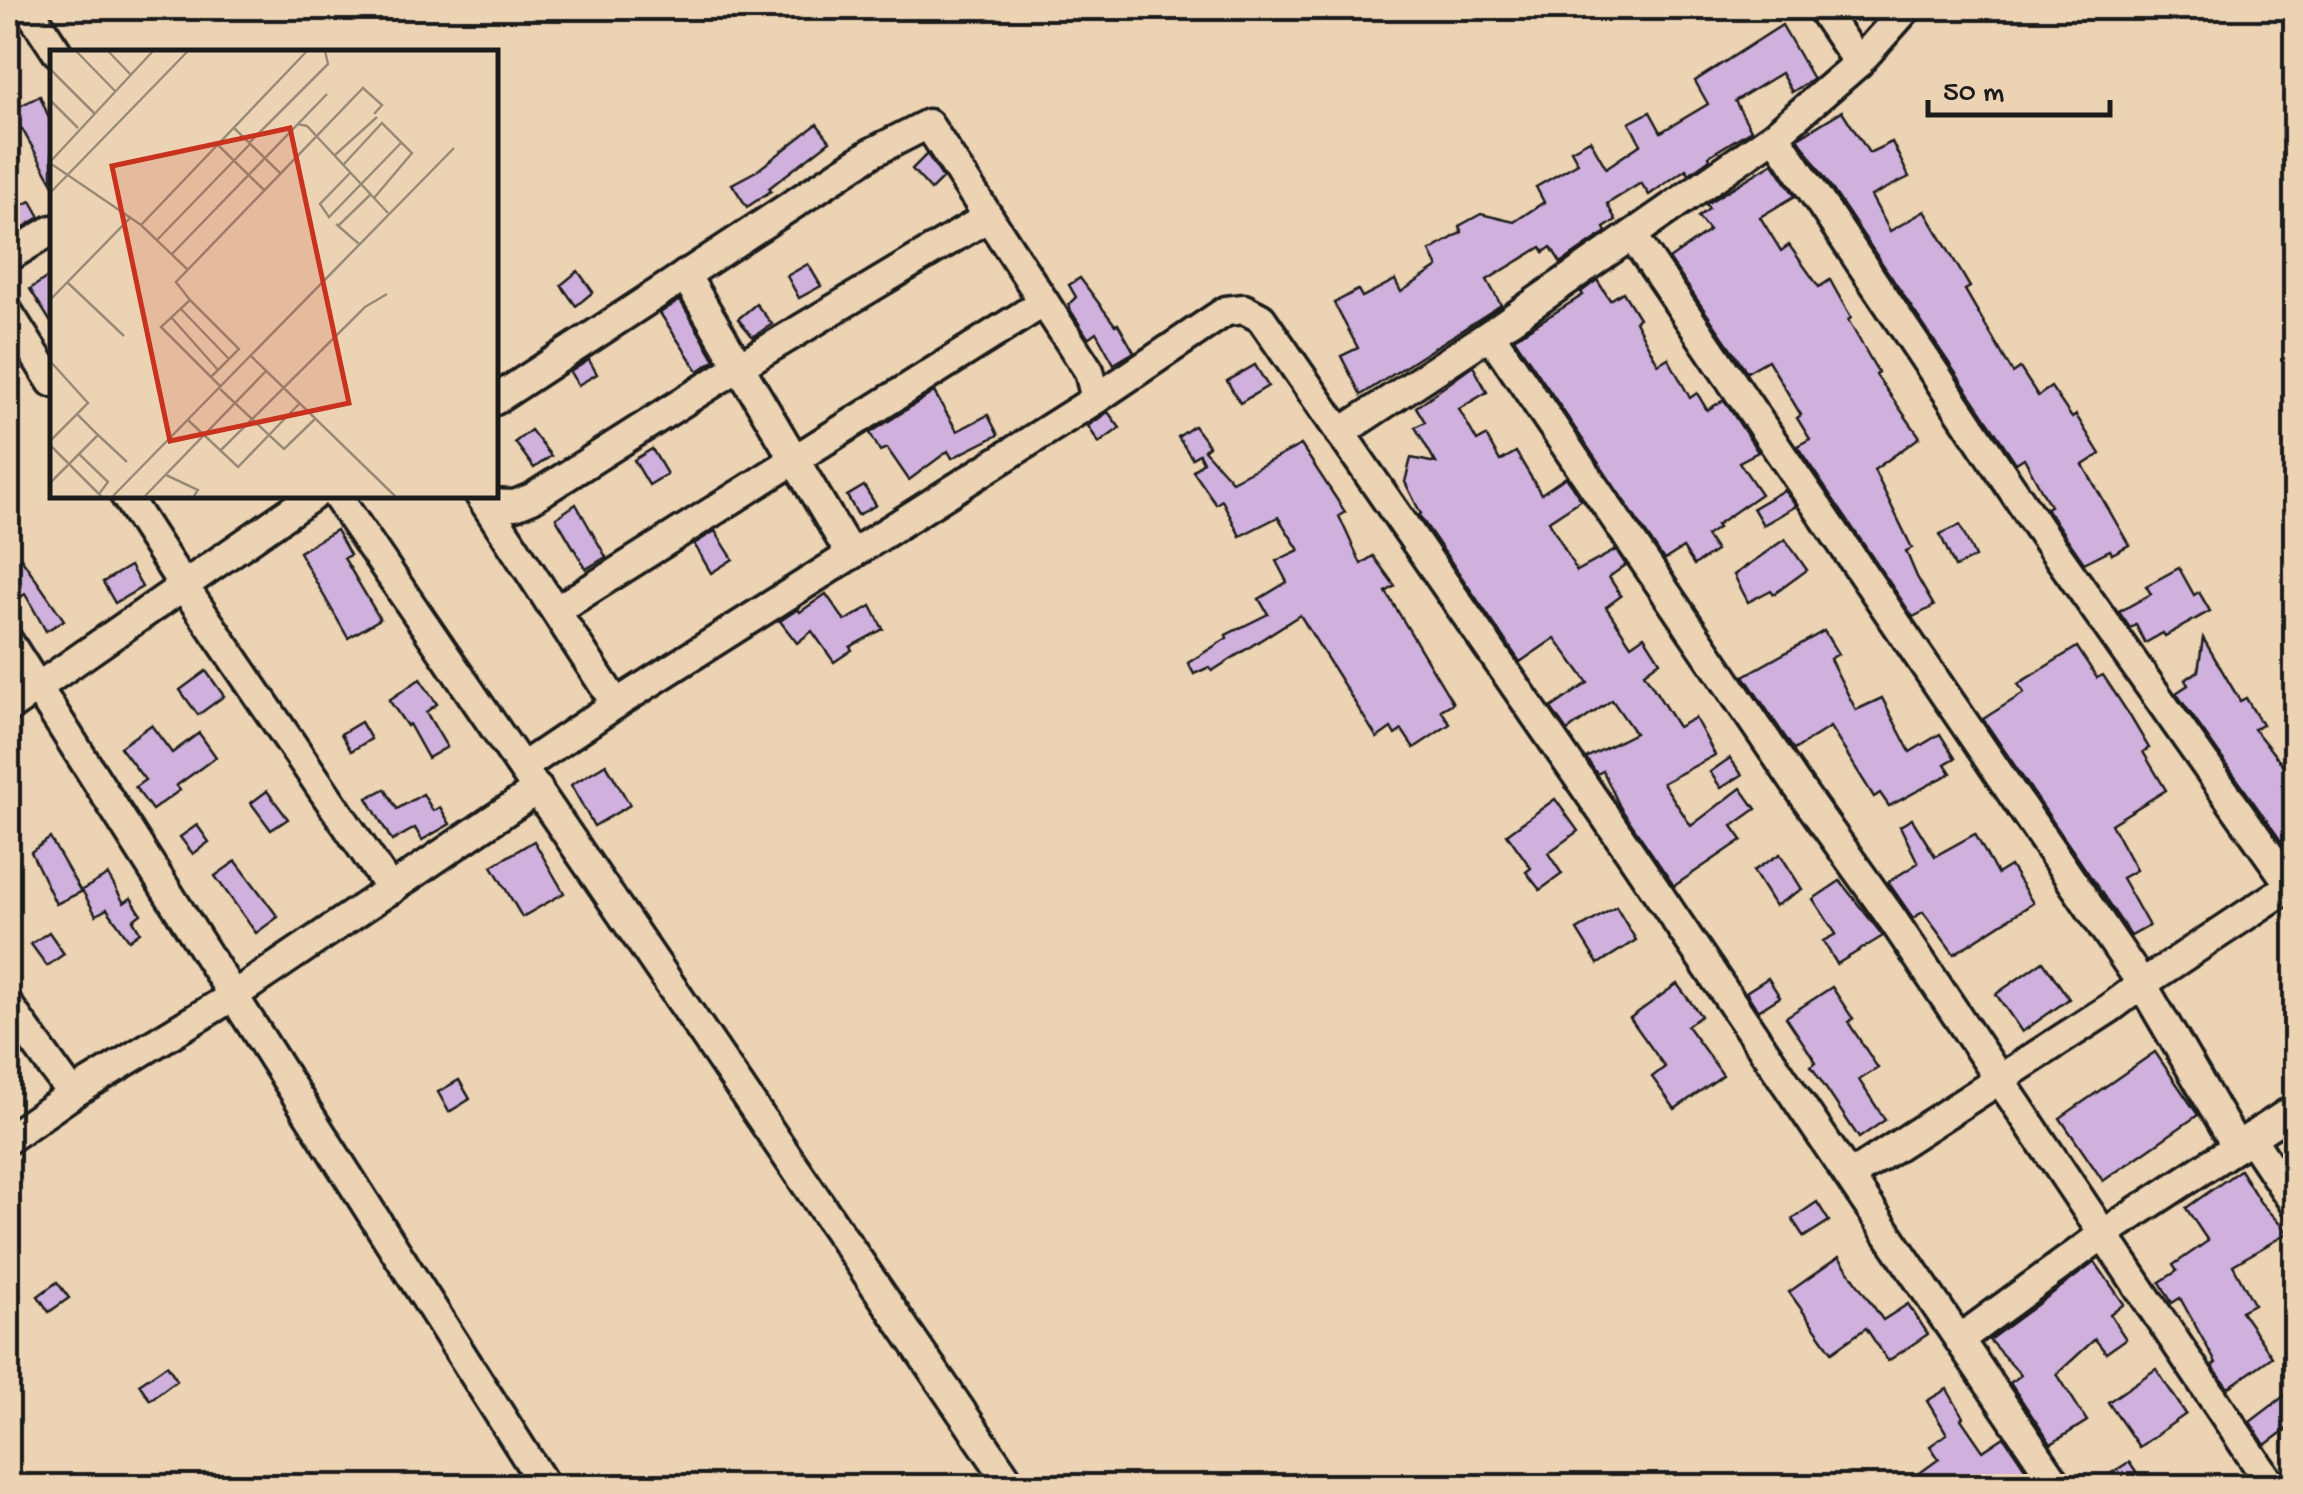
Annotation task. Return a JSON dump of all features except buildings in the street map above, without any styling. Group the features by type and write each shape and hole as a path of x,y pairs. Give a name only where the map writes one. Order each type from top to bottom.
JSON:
{"street":[{"path":"28,8 56,50"},
{"path":"1820,8 1858,63"},
{"path":"1340,432 1490,334 1775,135 1858,63 1907,8"},
{"path":"498,398 873,152 928,124 1089,371 1096,399"},
{"path":"1775,135 2039,529 2293,889 1850,1176"},
{"path":"483,500 515,505 532,498 738,367 988,217"},
{"path":"8,257 50,231"},
{"path":"1632,235 2142,984 2244,1143 2296,1206"},
{"path":"686,275 851,555"},
{"path":"557,610 1044,302"},
{"path":"8,1140 72,1094 233,996 391,890 616,704 1096,399 1226,311 1244,309 1261,318 1340,432 2058,1486"},
{"path":"8,312 50,379"},
{"path":"1490,334 2104,1233 2272,1486"},
{"path":"127,498 182,586 391,890"},
{"path":"8,708 182,586 331,498"},
{"path":"335,498 531,778 1012,1486"},
{"path":"483,500 616,704"},
{"path":"8,641 545,1486"},
{"path":"8,1005 72,1094"},
{"path":"1960,1338 2104,1233 2296,1108"}]}
